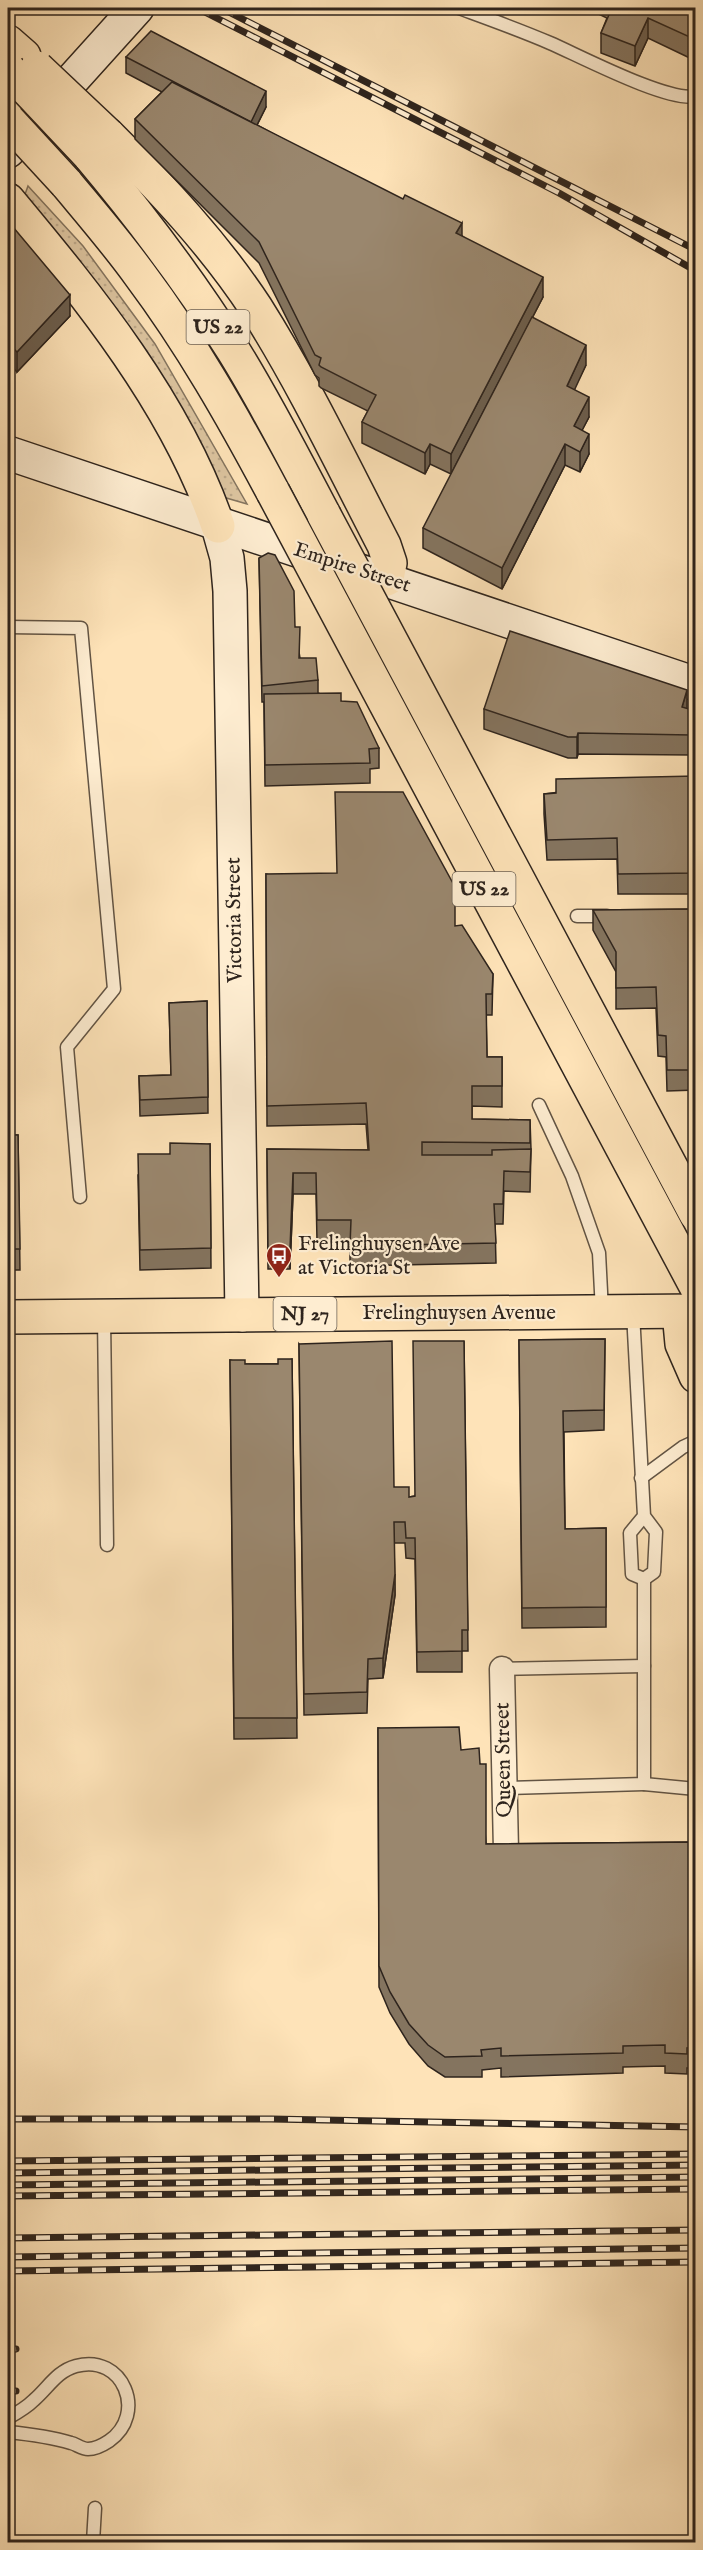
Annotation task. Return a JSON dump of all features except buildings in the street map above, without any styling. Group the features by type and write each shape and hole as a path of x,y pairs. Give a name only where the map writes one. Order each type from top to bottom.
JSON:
{"main road":[{"path":"12,59 99,145 192,223 255,307 292,370 384,545 390,562 387,579"},
{"name":"US 22","path":"8,120 66,183 135,268 185,338 226,407 273,492 690,1303"},
{"name":"US 22","path":"99,145 151,231 213,320 254,387 696,1214"},
{"path":"18,212 103,321 168,418 194,465 218,526"},
{"path":"690,1303 682,1344 696,1376"},
{"name":"Frelinghuysen Avenue","path":"8,1317 617,1312 690,1303"}],"street":[{"path":"8,151 137,8"},
{"name":"Empire Street","path":"8,453 218,526 387,579 696,684"},
{"name":"Victoria Street","path":"218,526 227,558 230,591 242,1315"},
{"name":"Queen Street","path":"502,1669 506,1851"}],"lane":[{"path":"459,8 548,42 666,92 696,96"},
{"path":"8,627 81,628 114,989 67,1047 80,1197"},
{"path":"578,916 625,916"},
{"path":"539,1105 572,1176 617,1312 641,1478 644,1516 656,1532 654,1572 644,1579"},
{"path":"104,1317 107,1545"},
{"path":"641,1478 682,1447 696,1441"},
{"path":"644,1516 630,1533 632,1574 644,1579"},
{"path":"644,1579 644,1784"},
{"path":"502,1669 644,1666"},
{"path":"505,1788 644,1784 696,1789"},
{"path":"8,2418 33,2402 58,2374 76,2366 93,2364 106,2368 117,2376 126,2389 129,2406 125,2425 101,2446 87,2449 70,2443 8,2432"},
{"path":"93,2542 95,2508"}],"shaded area":[{"path":"28,186 83,246 155,344 247,504 223,497 23,200"}],"railway":[{"path":"197,8 559,193 696,271"},
{"path":"221,8 696,250"},
{"path":"8,2119 271,2119 696,2127"},
{"path":"8,2161 696,2154"},
{"path":"8,2173 696,2165"},
{"path":"8,2185 696,2177"},
{"path":"8,2196 696,2189"},
{"path":"8,2238 696,2230"},
{"path":"8,2257 696,2248"},
{"path":"8,2271 696,2262"},
{"path":"8,2350 16,2349"},
{"path":"8,2391 16,2391"}],"place":[{"name":"Frelinghuysen Ave at Victoria St","path":"279,1279"}]}
